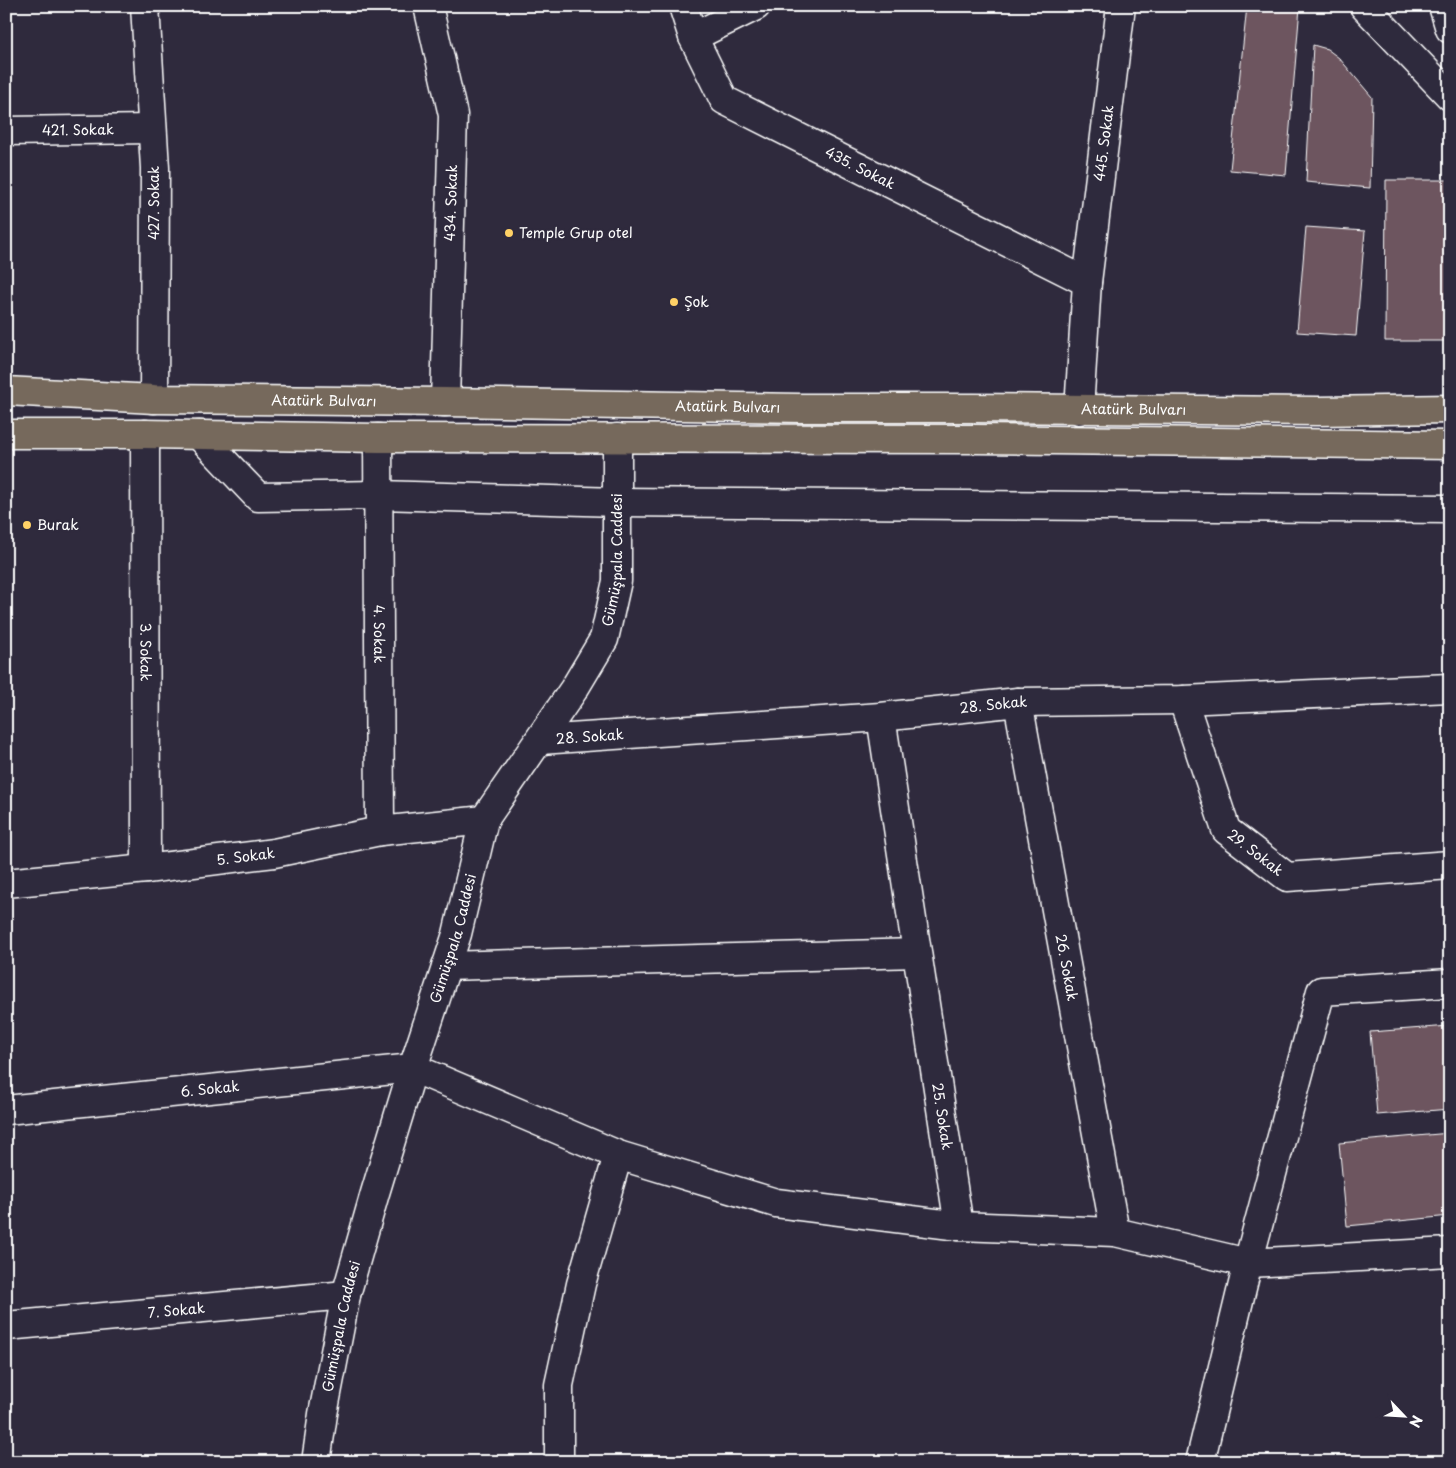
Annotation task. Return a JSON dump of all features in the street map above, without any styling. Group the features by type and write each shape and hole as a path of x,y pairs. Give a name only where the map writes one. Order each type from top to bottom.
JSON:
{"main road":[{"name":"Atatürk Bulvarı","path":"6,391 154,400 1079,410 1318,411 1450,409"},
{"path":"6,434 378,438 966,439 1450,445"}],"street":[{"name":"427. Sokak","path":"145,6 155,168 154,400"},
{"name":"434. Sokak","path":"428,6 453,115 445,402"},
{"name":"435. Sokak","path":"683,6 693,37 724,100 1087,282"},
{"path":"693,37 756,6"},
{"name":"445. Sokak","path":"1079,410 1087,282 1122,6"},
{"path":"1364,6 1450,96"},
{"path":"1444,6 1450,29"},
{"name":"421. Sokak","path":"6,131 152,129"},
{"name":"3. Sokak","path":"145,434 146,869"},
{"path":"199,436 258,496 379,495 617,502 1450,509"},
{"name":"4. Sokak","path":"378,438 380,831"},
{"name":"Gümüşpala Caddesi","path":"316,1462 323,1414 346,1295 413,1068 457,934 484,820 574,689 604,639 617,581 618,438"},
{"name":"28. Sokak","path":"540,740 881,718 1018,702 1183,700 1450,688"},
{"name":"29. Sokak","path":"1183,700 1226,830 1287,877 1450,865"},
{"name":"26. Sokak","path":"1018,702 1115,1232"},
{"name":"25. Sokak","path":"881,718 959,1226"},
{"name":"5. Sokak","path":"6,883 146,869 274,853 380,831 484,820"},
{"path":"446,966 917,953"},
{"path":"1200,1462 1248,1263 1321,991 1450,983"},
{"path":"413,1068 618,1155 776,1203 959,1226 1115,1232 1248,1263 1450,1252"},
{"name":"6. Sokak","path":"6,1110 413,1068"},
{"path":"559,1462 559,1385 580,1284 618,1155"},
{"name":"7. Sokak","path":"6,1326 346,1295"}],"building":[{"path":"1247,6 1300,7 1286,175 1230,170"},
{"path":"1313,45 1327,49 1339,58 1372,97 1370,188 1306,182"},
{"path":"1386,180 1450,180 1450,341 1385,341"},
{"path":"1306,227 1365,231 1356,336 1297,332"},
{"path":"1450,1026 1450,1109 1377,1115 1370,1032"},
{"path":"1450,1133 1450,1216 1347,1226 1339,1143"}],"place":[{"name":"Temple Grup otel","path":"509,233"},
{"name":"Şok","path":"674,302"},
{"name":"Burak","path":"27,525"}]}
